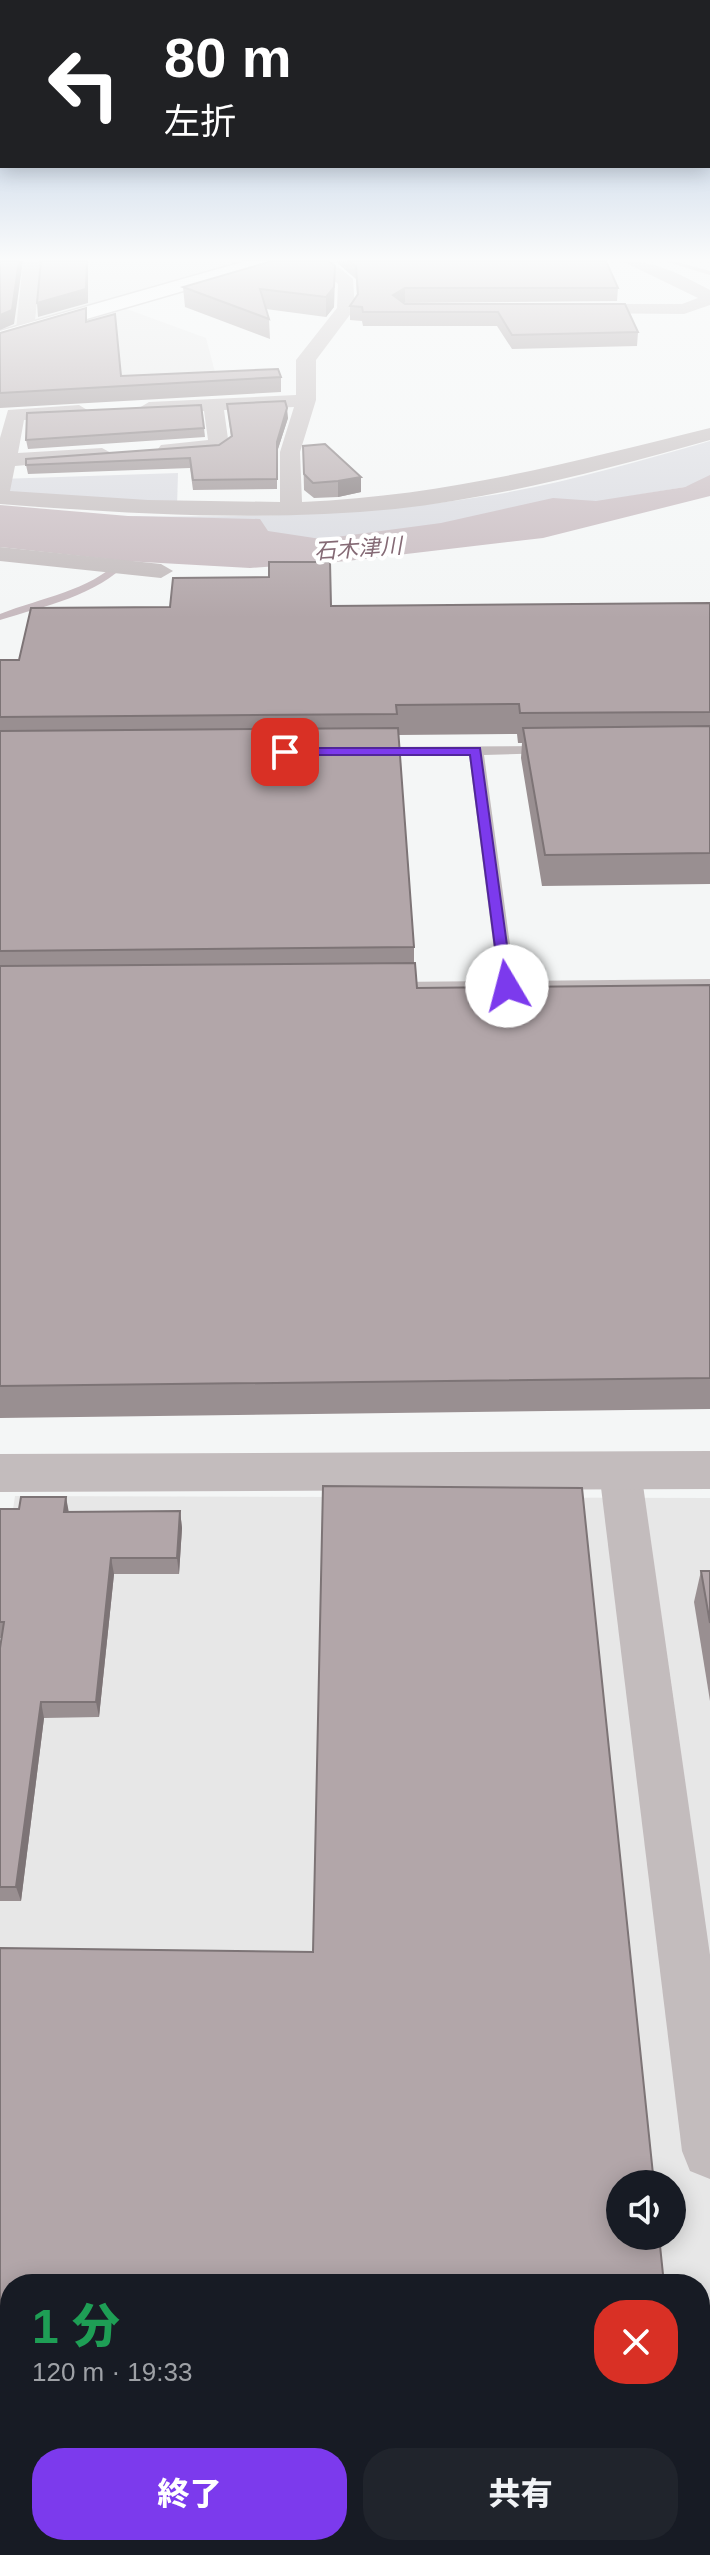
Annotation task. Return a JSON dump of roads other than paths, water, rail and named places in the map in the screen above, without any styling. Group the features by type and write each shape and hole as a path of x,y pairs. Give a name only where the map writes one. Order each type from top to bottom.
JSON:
{"street":[{"path":"291,508 290,452 306,400 306,380"},
{"path":"0,490 15,414 306,400"},
{"path":"6,460 219,446 213,404"},
{"path":"0,497 222,511 395,502 504,486 611,462 710,434"},
{"path":"0,554 161,571"},
{"path":"0,1473 710,1470"},
{"path":"620,1471 710,2151"}],"lane":[{"path":"365,751 569,750"},
{"path":"476,751 507,986"},
{"path":"380,987 710,984"}],"water":[{"name":"石木津川","path":"710,475 710,496 543,538 347,561 250,568 125,561 0,547 0,505 128,516 260,519 268,531 321,539 441,523 553,498 596,501 685,487"}],"waterway":[{"path":"0,617 98,583 125,561"}]}
